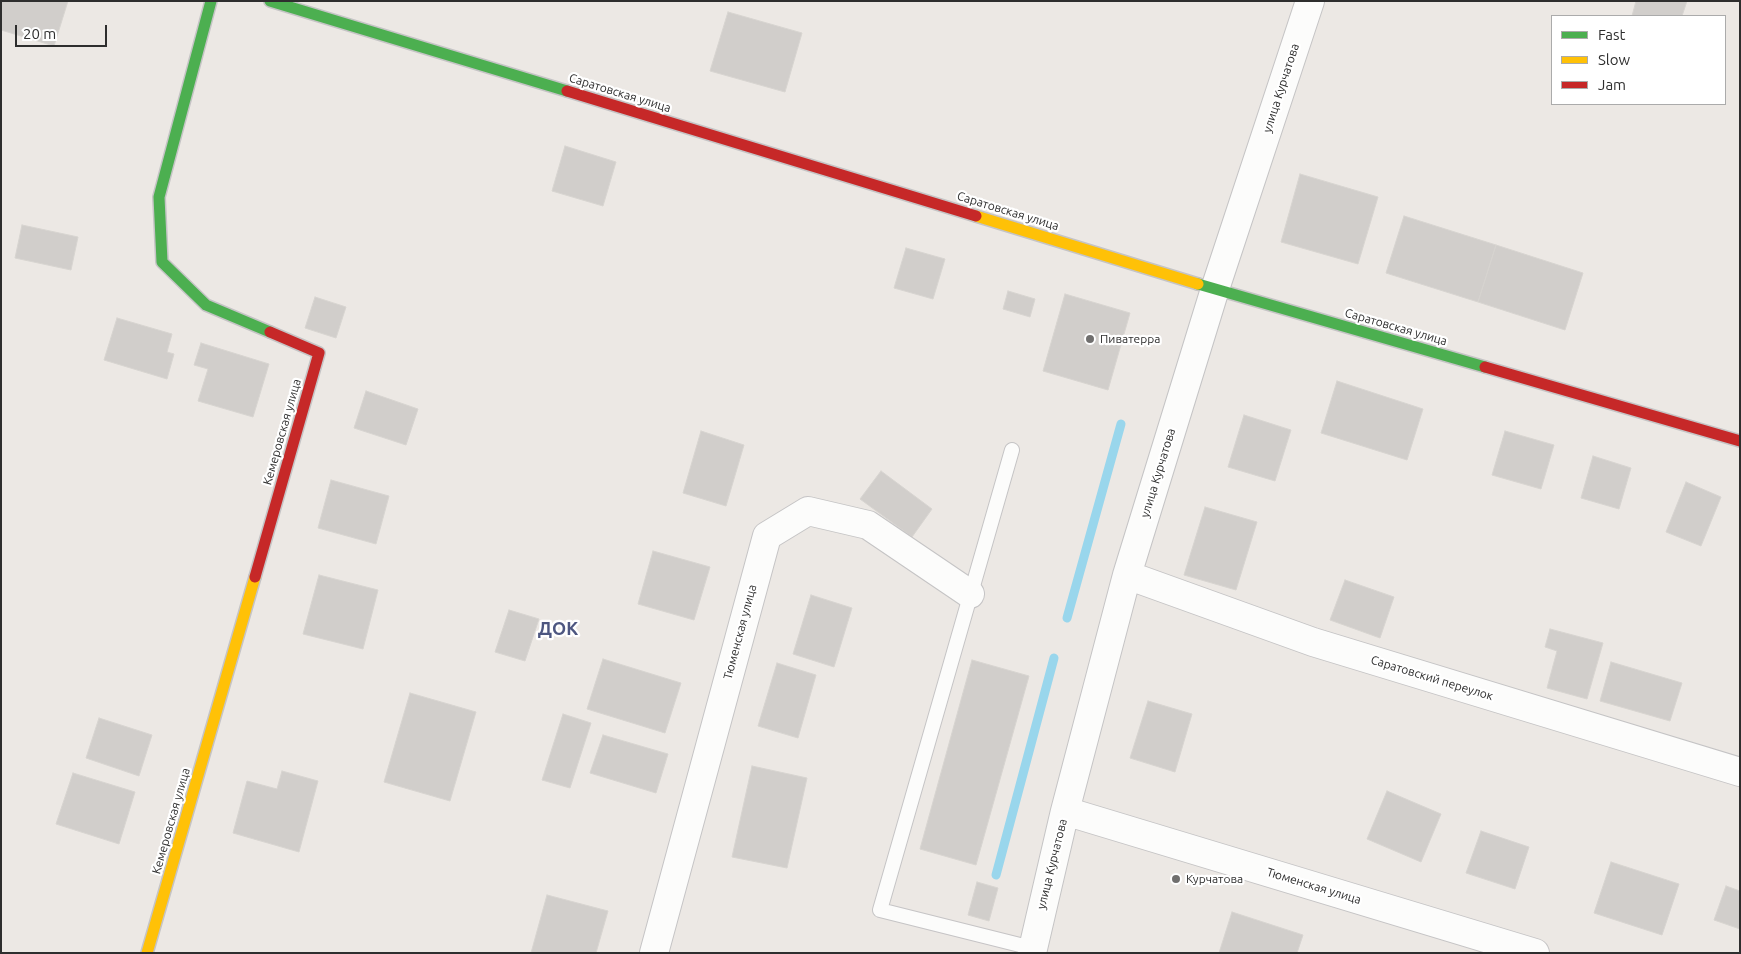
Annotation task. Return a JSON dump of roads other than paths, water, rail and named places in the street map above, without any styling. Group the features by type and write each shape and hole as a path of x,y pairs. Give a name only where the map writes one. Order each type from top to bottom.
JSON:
{"street":[{"name":"Кемеровская улица","path":"147,953 319,353 206,304 162,262 158,196 211,1"},
{"name":"Саратовская улица","path":"270,1 1215,289 1740,441"},
{"name":"улица Курчатова","path":"1032,950 1065,811 1127,575 1215,289 1310,1"},
{"name":"Тюменская улица","path":"654,953 767,536 808,511 868,526 970,594"},
{"name":"Саратовский переулок","path":"1127,575 1313,642 1740,772"},
{"name":"Тюменская улица","path":"1065,811 1535,953"}],"lane":[{"path":"1012,450 880,910 1032,950"}],"waterway":[{"path":"1067,618 1121,424"},
{"path":"996,875 1054,658"}],"place":[{"name":"Пиватерра","path":"1090,339"},
{"name":"Курчатова","path":"1176,879"}],"district":[{"name":"ДОК","path":"558,629"}]}
